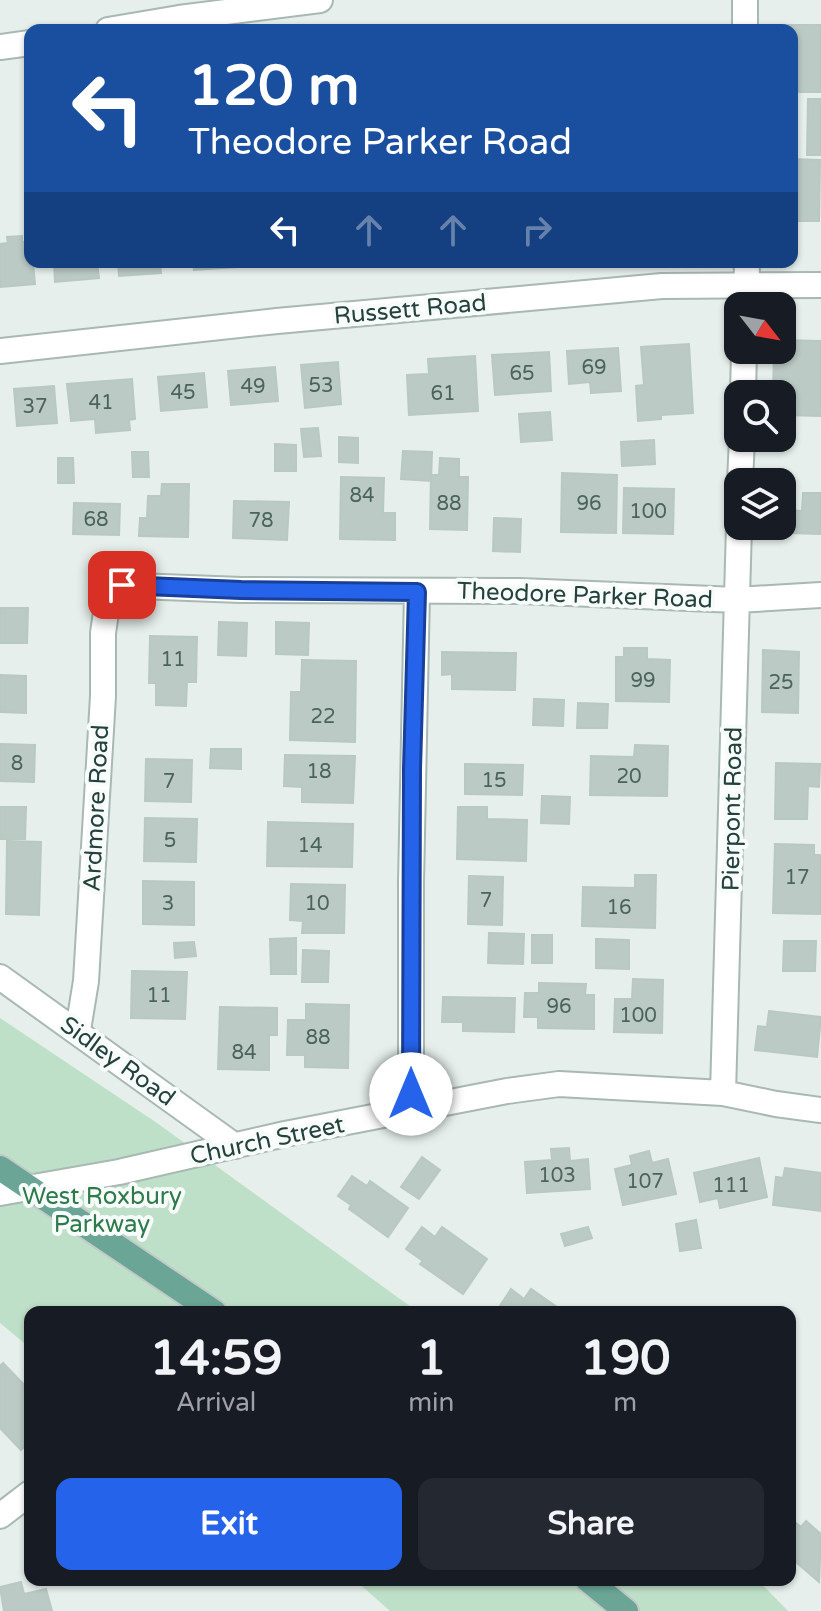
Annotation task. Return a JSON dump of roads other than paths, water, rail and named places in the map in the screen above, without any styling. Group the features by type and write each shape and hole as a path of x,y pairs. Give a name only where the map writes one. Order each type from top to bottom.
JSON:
{"main road":[{"path":"0,1168 205,1306"},
{"path":"595,1586 624,1610"}],"street":[{"path":"144,24 320,0"},
{"path":"745,0 745,24"},
{"path":"0,47 24,44"},
{"name":"Russett Road","path":"0,351 277,321 662,286 821,285"},
{"name":"Pierpont Road","path":"723,1093 739,540"},
{"name":"Theodore Parker Road","path":"110,585 241,590 520,591 737,600 821,595"},
{"name":"Ardmore Road","path":"78,1030 86,981 103,696 103,633 110,585"},
{"path":"411,1111 417,592"},
{"name":"Sidley Road","path":"0,977 78,1030 235,1146"},
{"name":"Church Street","path":"0,1193 119,1172 507,1091 559,1084 723,1093 821,1110"},
{"path":"0,1516 24,1498"}],"park label":[{"name":"West Roxbury Parkway","path":"102,1210"}]}
